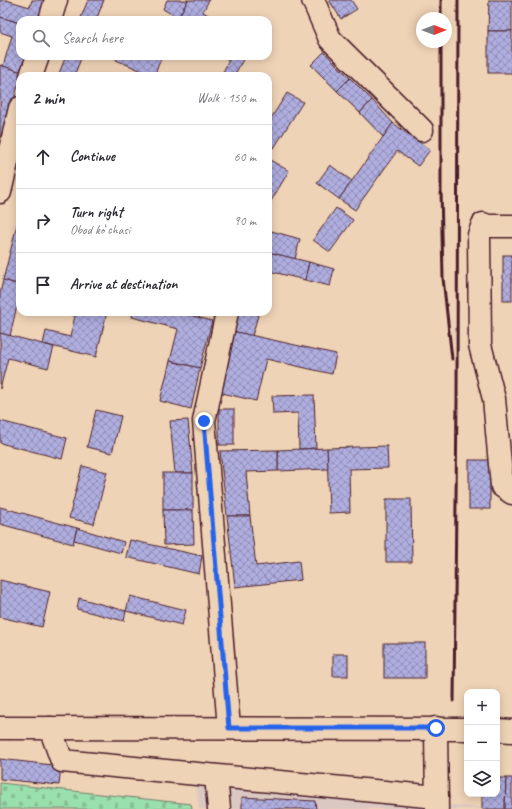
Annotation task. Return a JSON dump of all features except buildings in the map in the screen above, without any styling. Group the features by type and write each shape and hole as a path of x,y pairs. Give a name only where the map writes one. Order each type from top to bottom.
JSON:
{"street":[{"path":"51,16 56,0"},
{"path":"313,0 330,39 422,130"},
{"path":"32,72 37,60"},
{"path":"0,192 16,125"},
{"path":"512,226 488,226 483,224 479,235 480,345 494,399 502,486 512,493"},
{"path":"226,316 204,421 229,728"},
{"path":"0,728 464,729"},
{"path":"50,728 62,761 216,776 437,803 436,728"},
{"path":"500,730 512,731"},
{"path":"216,776 219,809"}],"shaded area":[{"path":"196,785 497,809 199,809"}],"green space":[{"path":"0,783 191,804 192,809 0,809"}],"railway":[{"path":"441,0 441,12"},
{"path":"454,701 457,399 458,0"},
{"path":"441,48 441,189 443,278 452,359"}],"route":[{"path":"204,421 229,728 436,728"}]}
